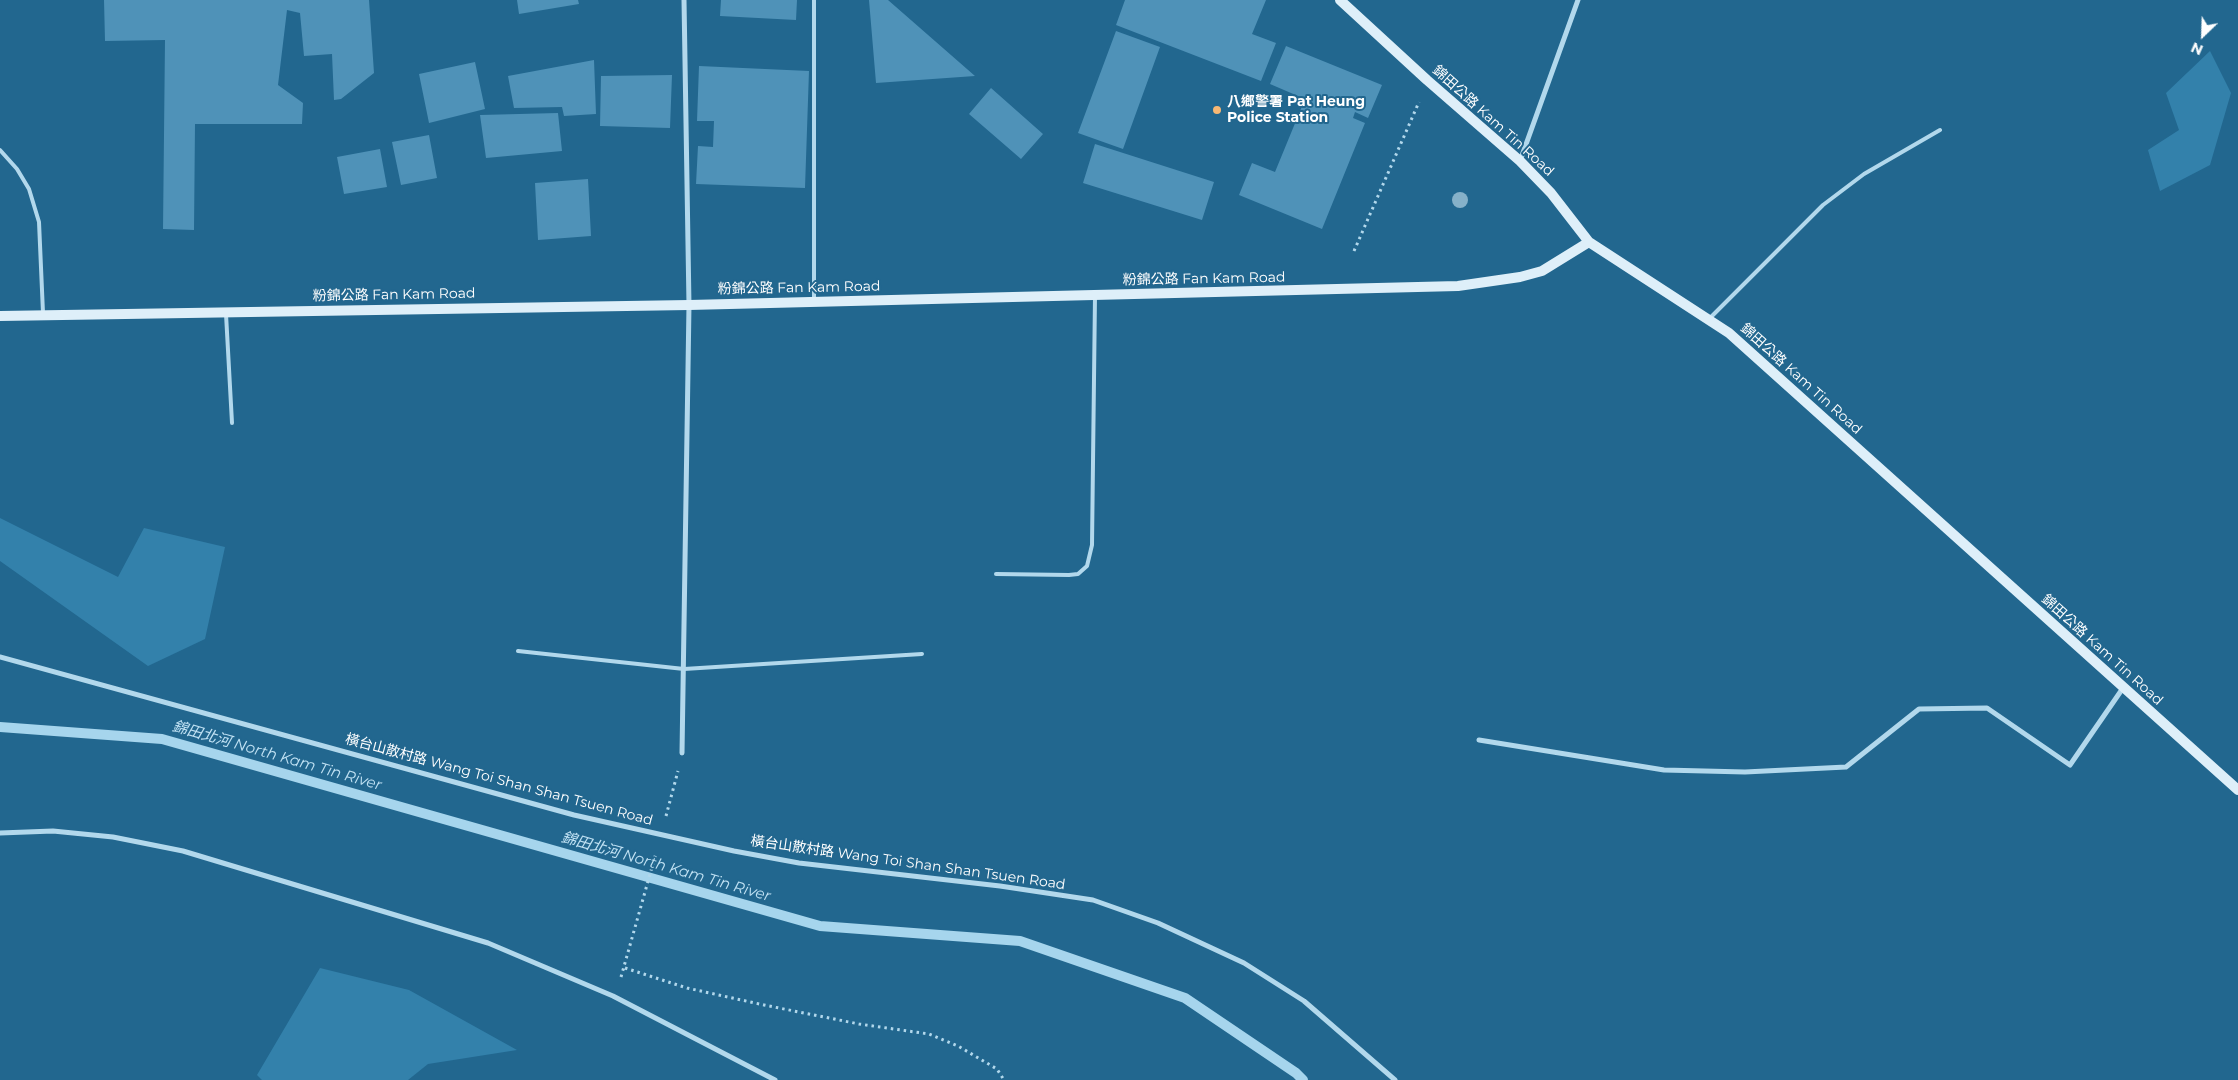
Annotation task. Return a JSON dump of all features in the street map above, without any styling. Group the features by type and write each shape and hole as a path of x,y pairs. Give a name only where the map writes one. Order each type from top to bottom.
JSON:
{"main road":[{"name":"錦田公路 Kam Tin Road","path":"1340,0 1427,80 1520,161 1551,193 1589,242 1729,333 2238,790"},
{"name":"粉錦公路 Fan Kam Road","path":"0,316 814,302 1458,286 1512,279 1542,271 1589,242"}],"street":[{"path":"682,753 689,304 684,0"},
{"path":"1520,161 1578,0"},
{"name":"橫台山散村路 Wang Toi Shan Shan Tsuen Road","path":"0,657 574,815 734,851 799,863 1000,886 1093,900 1158,923 1244,963 1304,1001 1395,1080"},
{"path":"1479,740 1664,770 1745,772 1846,767 1919,709 1987,708 2070,765 2124,688"},
{"path":"0,833 53,831 113,837 183,851 488,942 612,996 775,1080"}],"lane":[{"path":"814,0 814,302"},
{"path":"1708,319 1824,205 1864,174 1940,130"},
{"path":"0,150 17,169 29,189 39,222 44,316"},
{"path":"996,574 1069,575 1078,574 1087,566 1092,545 1095,296"},
{"path":"226,312 232,423"},
{"path":"518,651 684,669 922,654"}],"path":[{"path":"1354,251 1420,102"},
{"path":"661,834 682,753"},
{"path":"656,852 625,968 687,988 764,1005 859,1024 929,1034 958,1046 996,1069 1004,1080"}],"shaded area":[{"path":"2210,51 2231,93 2210,165 2160,191 2148,150 2179,130 2166,93"},
{"path":"0,518 118,577 144,528 225,547 205,639 148,666 0,561"},
{"path":"320,968 409,990 517,1050 428,1064 408,1080 262,1080 257,1075"}],"building":[{"path":"104,0 369,0 374,73 341,99 334,100 332,54 304,56 300,13 287,10 278,85 303,103 302,124 195,124 194,230 163,229 165,40 105,41"},
{"path":"517,0 578,0 579,4 519,14"},
{"path":"721,0 797,0 796,20 720,16"},
{"path":"869,0 888,0 975,76 876,83"},
{"path":"1125,0 1266,0 1252,34 1276,43 1261,81 1116,25"},
{"path":"1116,31 1160,47 1123,149 1078,133"},
{"path":"1286,46 1382,85 1368,118 1355,112 1353,118 1365,123 1322,229 1239,195 1252,163 1275,172 1305,99 1270,84"},
{"path":"594,60 596,114 564,116 562,107 514,108 508,76"},
{"path":"475,62 485,109 429,123 419,74"},
{"path":"699,66 809,71 805,188 696,184 698,146 713,147 714,121 697,121"},
{"path":"672,75 670,128 600,126 601,76"},
{"path":"991,88 1043,134 1021,159 969,114"},
{"path":"558,113 562,151 486,158 480,115"},
{"path":"429,135 437,178 401,185 392,142"},
{"path":"1095,144 1214,182 1202,220 1083,183"},
{"path":"380,149 387,187 344,194 337,157"},
{"path":"588,179 591,236 538,240 535,183"}],"waterway":[{"name":"錦田北河 North Kam Tin River","path":"0,727 162,739 820,926 1020,941 1185,998 1296,1073 1303,1080"}],"place":[{"name":"八鄉警署 Pat Heung Police Station","path":"1217,110"}]}
